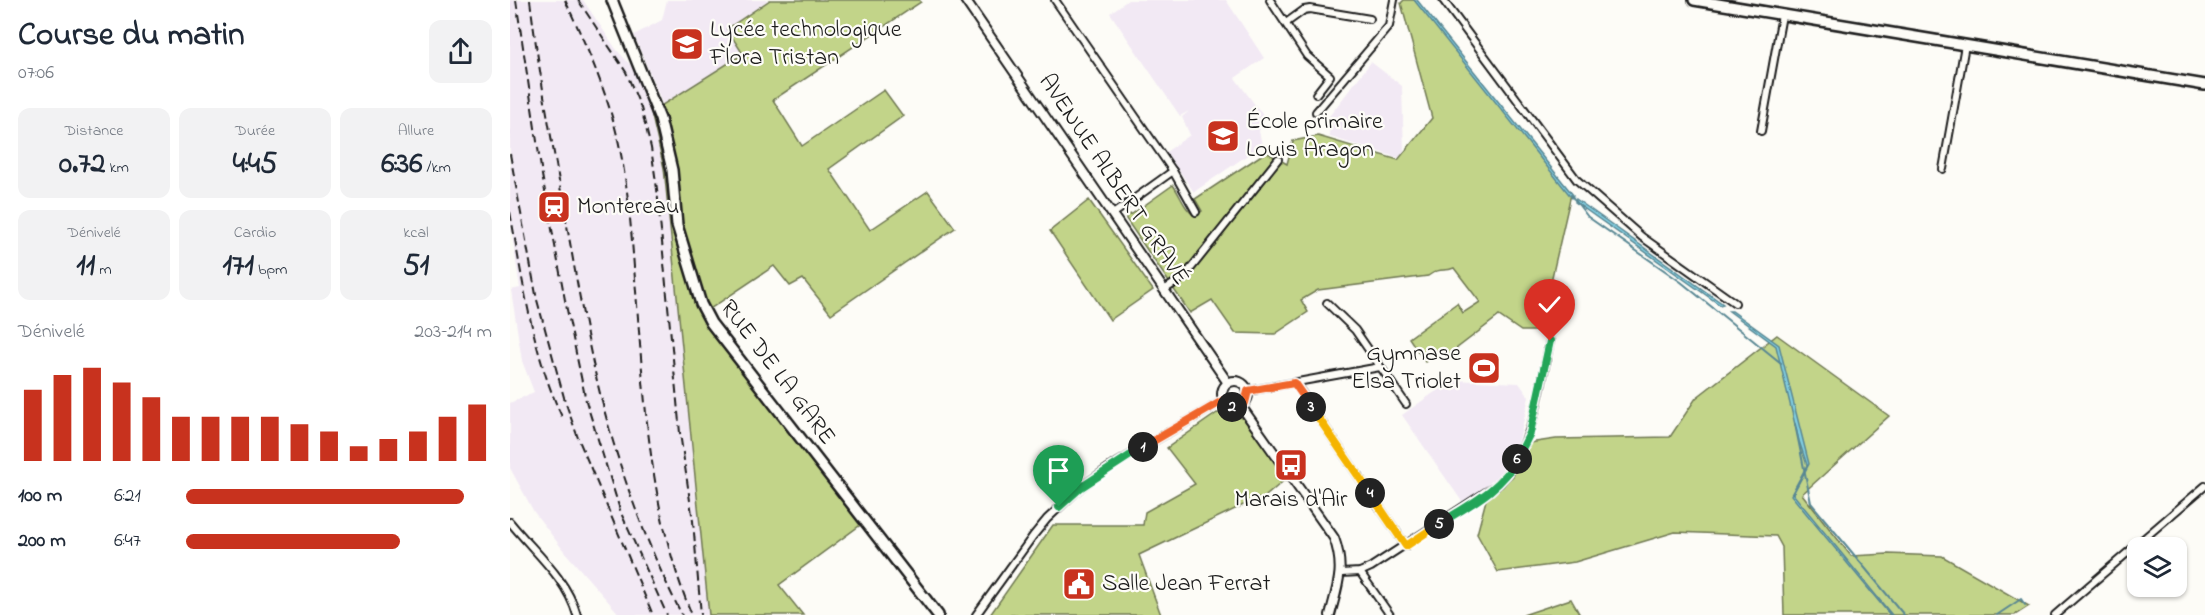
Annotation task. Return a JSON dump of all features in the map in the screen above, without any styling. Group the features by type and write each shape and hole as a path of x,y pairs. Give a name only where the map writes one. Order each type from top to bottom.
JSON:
{"main road":[{"name":"RUE DE LA GARE","path":"612,0 660,119 672,170 677,225 700,304 711,323 938,615"},
{"path":"1694,0 2205,85"}],"street":[{"name":"AVENUE ALBERT GRAVÉ","path":"964,0 1228,383"},
{"path":"1055,0 1173,171 1196,212"},
{"path":"1270,0 1307,56 1330,76 1316,94"},
{"path":"1316,112 1389,26 1394,0"},
{"path":"1443,0 1577,180 1642,237 1735,303"},
{"path":"1286,23 1304,10 1310,9 1370,19"},
{"path":"1761,132 1782,15"},
{"path":"1943,169 1965,45"},
{"path":"1164,290 1184,277 1278,159"},
{"path":"1113,214 1173,171"},
{"path":"1327,303 1346,320 1407,404"},
{"path":"1341,573 1360,572 1406,546 1500,483 1512,470 1530,433 1550,341"},
{"path":"1248,391 1380,367"},
{"path":"1240,382 1248,391 1247,400 1241,406 1233,407 1224,400 1222,393 1228,383 1240,382"},
{"path":"1294,383 1406,546"},
{"path":"976,615 1033,536 1047,519 1080,488 1108,468 1224,400"},
{"path":"1241,406 1334,538 1340,554 1341,573 1330,615"},
{"path":"2055,615 2205,486"},
{"path":"510,522 550,568 571,599 577,615"},
{"path":"1360,572 1390,615"}],"shaded area":[{"path":"510,0 583,0 616,49 633,68 651,112 664,168 709,615 620,615 564,551 534,512 510,468 510,403 534,392 522,361 511,290 520,288 510,222"},
{"name":"Lycée technologique Flora Tristan","path":"667,0 770,0 727,29 743,54 663,105 634,35 662,20"},
{"path":"1128,0 1226,0 1264,58 1235,78 1265,118 1259,131 1262,145 1194,192 1166,152 1190,135 1182,117 1189,111 1180,116 1110,13"},
{"path":"1371,62 1402,86 1404,152 1399,158 1330,137 1327,119"},
{"path":"1452,380 1519,383 1529,397 1519,441 1510,460 1492,483 1463,503 1402,415"}],"green space":[{"path":"770,0 919,0 921,2 773,100 802,146 884,90 903,116 829,169 870,230 928,191 955,228 831,314 803,279 790,286 774,266 701,315 863,523 779,585 803,615 709,615 664,168 651,112 743,54 727,29"},
{"path":"1404,0 1416,0 1571,194 1544,312 1546,331 1521,331 1499,316 1448,355 1443,350 1425,362 1409,338 1457,303 1463,313 1480,302 1454,268 1439,270 1428,276 1318,290 1301,300 1308,312 1275,334 1235,333 1212,300 1190,313 1126,219 1126,215 1132,214 1173,185 1185,206 1195,216 1202,211 1195,199 1266,152 1287,164 1293,141 1318,136 1398,160 1432,118 1401,3"},
{"path":"1089,200 1153,290 1110,320 1050,231"},
{"path":"1777,335 1889,416 1802,494 1851,556 1888,554 1942,556 2029,606 2015,615 1784,615 1782,547 1776,536 1675,532 1575,562 1498,572 1477,534 1486,500 1513,476 1529,443 1556,439 1670,437 1696,398"},
{"path":"1217,413 1243,418 1287,478 1260,501 1258,498 1139,555 1161,615 990,615 1053,525 1143,525 1145,512 1195,484 1167,448"},
{"path":"1571,599 1580,615 1523,615"}],"water":[{"path":"1414,0 1417,0 1573,195 1572,198"},
{"path":"1576,199 1723,304 1720,305 1575,202"},
{"path":"1729,311 1779,345 1809,464 1793,494 1892,615 1791,495 1807,465 1776,346"}],"waterway":[{"path":"1571,195 1588,217 1681,282 1781,363"},
{"path":"1795,424 1811,503 1904,615"},
{"path":"1997,615 2021,599 2025,605"}],"railway":[{"path":"516,0 542,175 586,401 621,513 667,615"},
{"path":"530,0 551,138 598,384 612,438 634,506 661,572 682,615"},
{"path":"565,0 604,92 620,149 629,208 645,399 656,487 665,531 692,615"},
{"path":"578,0 626,72 641,108 651,148 657,189 680,433 693,521 701,615"},
{"path":"510,154 537,300 565,401 578,438 653,615"},
{"path":"510,212 536,342 562,417"}],"place":[{"name":"Lycée technologique Flora Tristan","path":"687,44"},
{"name":"École primaire Louis Aragon","path":"1223,136"},
{"name":"Montereau","path":"554,207"},
{"name":"Gymnase Elsa Triolet","path":"1484,368"},
{"name":"Marais d'Air","path":"1291,465"},
{"name":"Salle Jean Ferrat","path":"1079,584"}],"route":[{"path":"1059,507 1108,468 1213,405 1224,400 1229,406 1241,406 1247,400 1248,391 1294,383 1406,546 1500,483 1512,470 1530,433 1550,341"}]}
